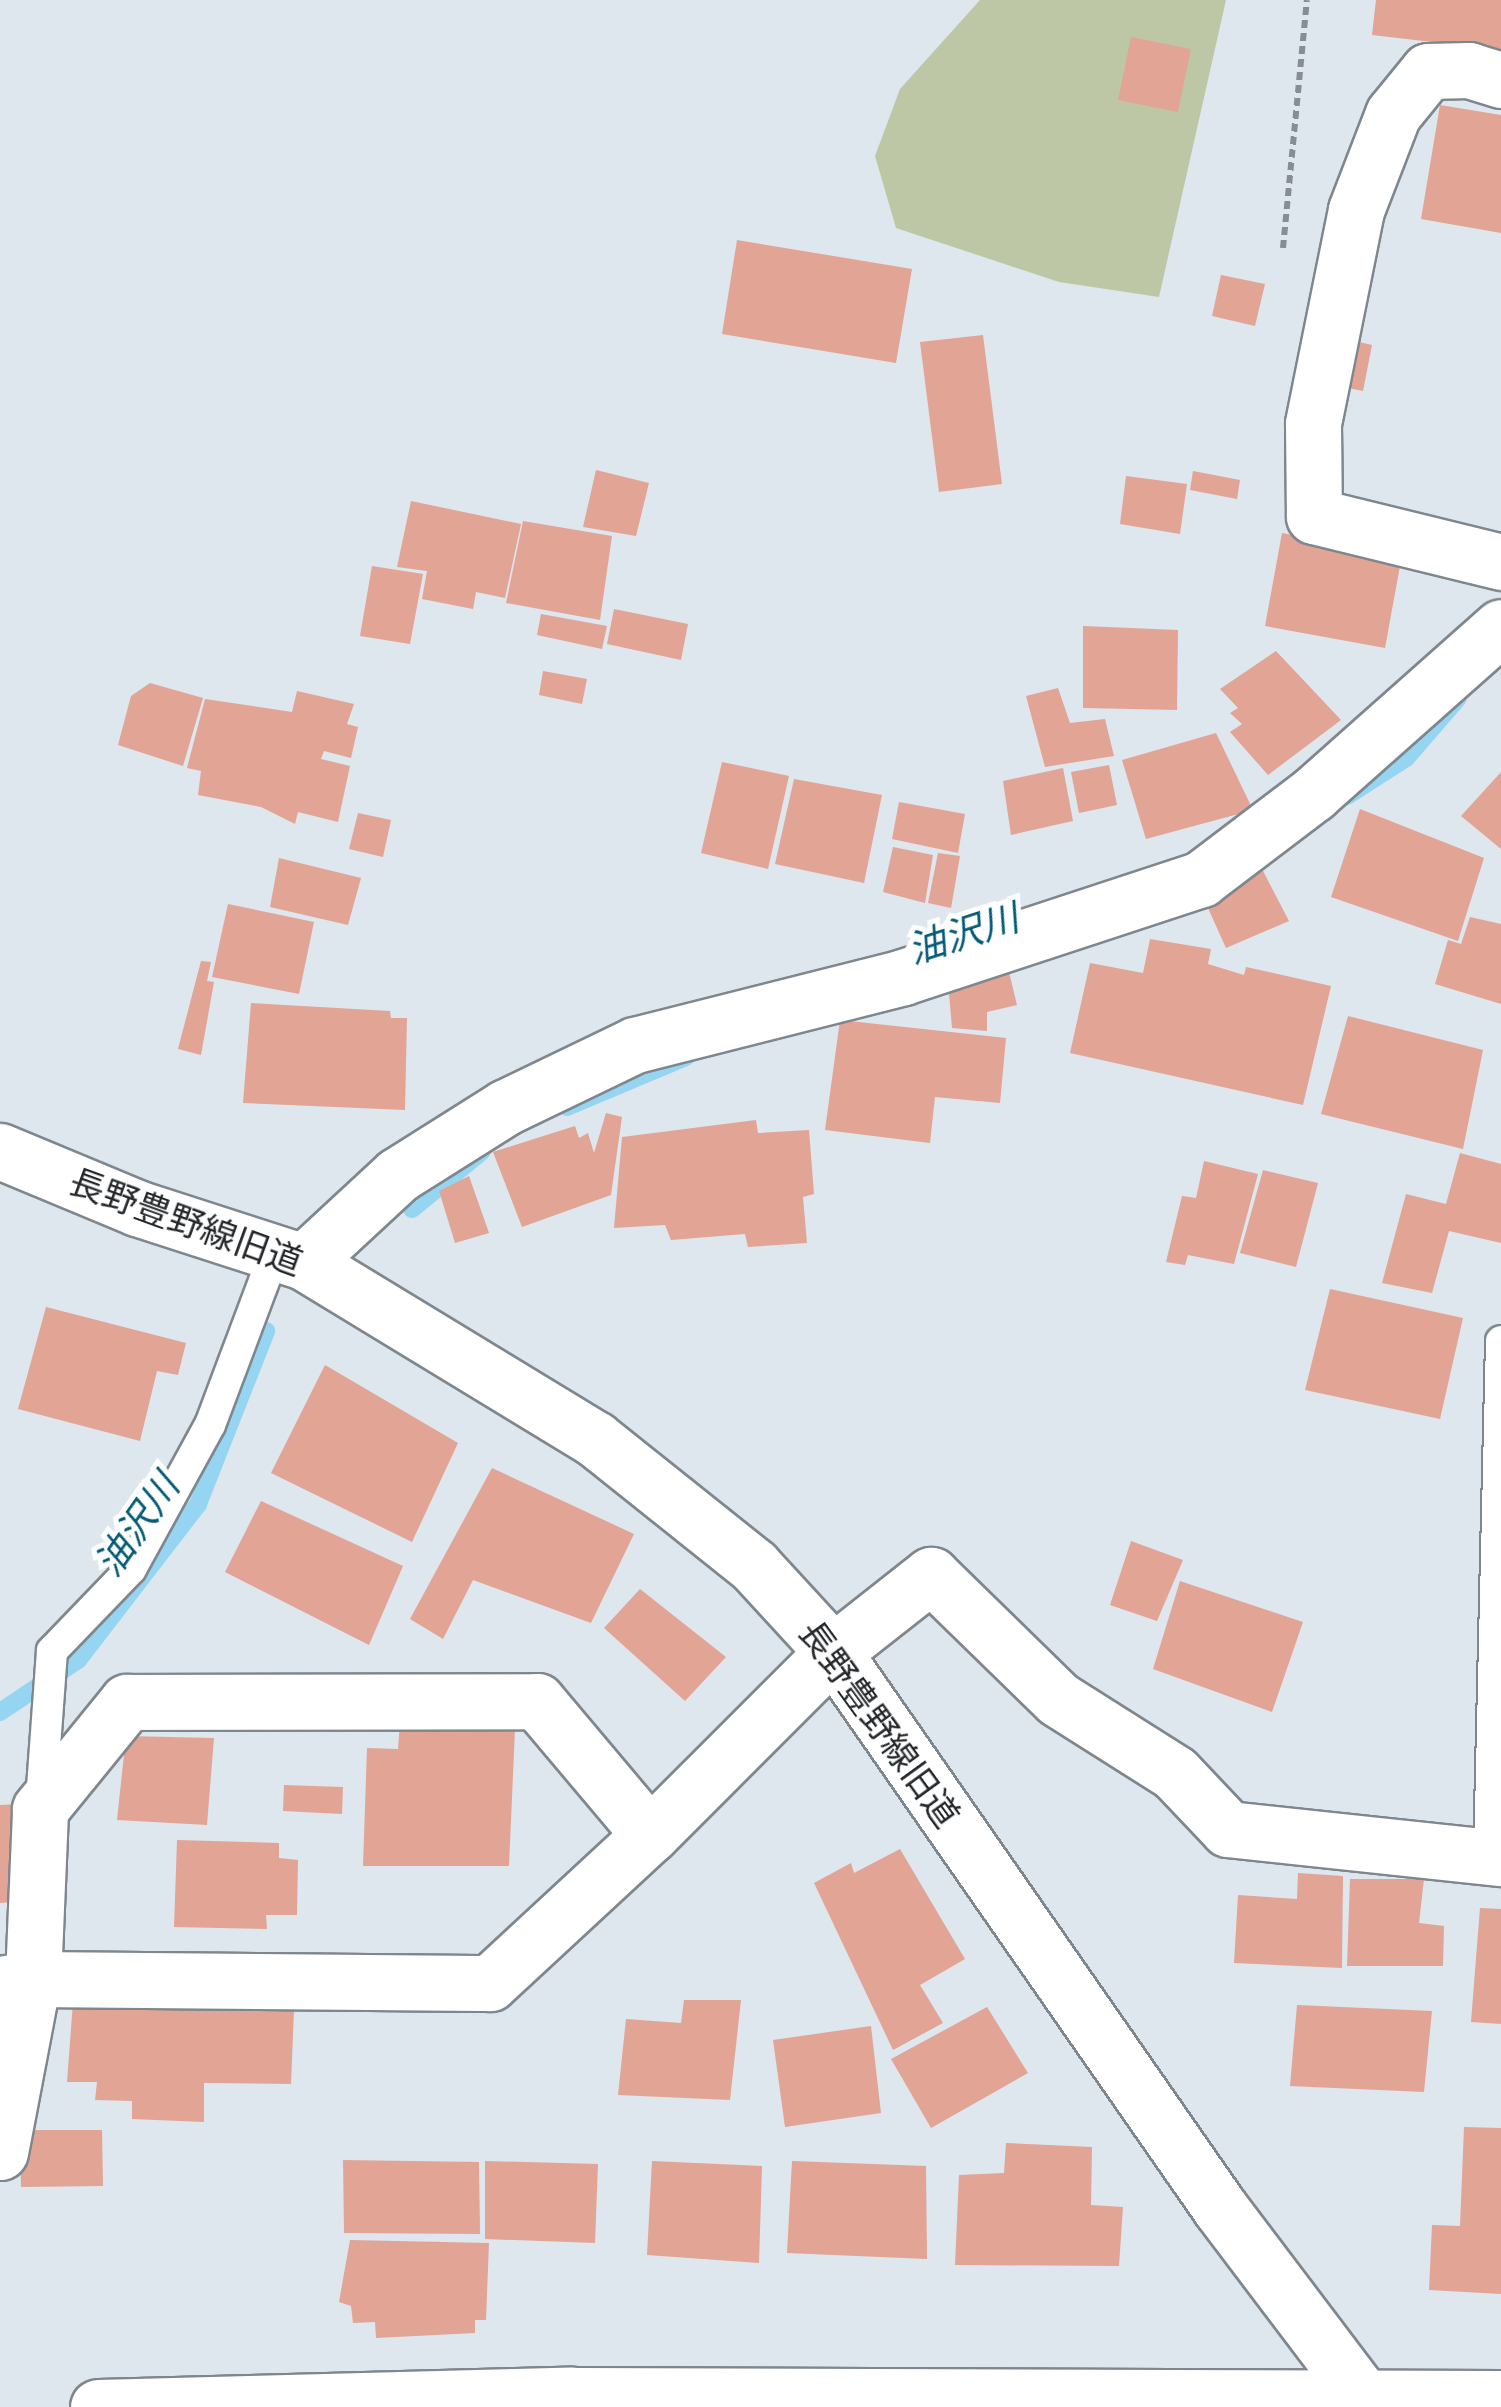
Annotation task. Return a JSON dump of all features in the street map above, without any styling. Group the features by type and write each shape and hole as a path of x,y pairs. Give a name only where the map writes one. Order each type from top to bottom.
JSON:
{"street":[{"path":"1501,80 1469,70 1428,72 1393,114 1356,210 1313,424 1314,516 1501,562"},
{"path":"289,1259 398,1175 506,1107 635,1045 903,977 1201,879 1313,794 1501,627"},
{"name":"長野豊野線旧道","path":"0,1151 289,1259 595,1440 754,1566 833,1652 1220,2208 1366,2402"},
{"path":"16,1981 490,1983 650,1835 833,1652 931,1574 1058,1699 1175,1773 1228,1829 1495,1858"},
{"path":"0,2152 16,1981 40,1808 127,1702 538,1701 650,1835"},
{"path":"98,2407 572,2395 1366,2402 1501,2398"}],"lane":[{"path":"40,1808 52,1651 132,1569 210,1425 289,1259"},
{"path":"1495,1858 1501,1341"}],"green space":[{"path":"980,0 1226,0 1159,297 1059,282 896,228 875,156 900,89"}],"building":[{"path":"1376,0 1501,0 1501,50 1372,35"},
{"path":"1131,37 1191,49 1178,112 1118,100"},
{"path":"1440,105 1501,115 1501,233 1421,219"},
{"path":"737,240 912,269 896,363 722,334"},
{"path":"1221,275 1265,284 1255,326 1212,316"},
{"path":"983,335 1002,484 939,492 920,342"},
{"path":"1337,337 1372,345 1363,391 1328,384"},
{"path":"596,470 649,483 636,536 583,527"},
{"path":"1193,471 1240,480 1237,499 1190,490"},
{"path":"1126,476 1187,484 1180,534 1120,524"},
{"path":"411,501 521,524 505,598 476,592 473,609 422,599 427,571 397,567"},
{"path":"523,521 612,536 600,620 506,603"},
{"path":"1282,533 1402,555 1385,648 1265,626"},
{"path":"372,566 423,574 410,644 360,636"},
{"path":"614,609 688,624 681,660 607,644"},
{"path":"541,614 607,626 602,649 537,635"},
{"path":"1083,626 1178,630 1177,710 1083,708"},
{"path":"1276,651 1341,720 1268,775 1230,732 1242,724 1230,713 1238,708 1220,689"},
{"path":"543,671 587,679 582,704 539,695"},
{"path":"150,683 203,698 183,766 118,745 131,696"},
{"path":"1058,688 1070,723 1105,719 1114,756 1045,767 1026,696"},
{"path":"297,691 354,704 347,724 358,727 351,758 324,751 321,759 350,766 338,822 298,812 295,824 261,807 198,795 201,771 187,768 205,699 292,712"},
{"path":"1216,733 1253,810 1146,839 1122,760"},
{"path":"722,762 789,776 768,869 701,853"},
{"path":"1109,765 1117,805 1079,813 1071,772"},
{"path":"1063,768 1073,821 1011,835 1003,781"},
{"path":"1501,772 1501,849 1461,816"},
{"path":"794,779 882,795 864,883 775,864"},
{"path":"899,802 965,814 958,853 892,839"},
{"path":"1360,809 1484,858 1458,941 1331,897"},
{"path":"358,813 391,820 383,857 349,849"},
{"path":"893,847 933,855 925,903 883,892"},
{"path":"938,853 960,856 951,908 928,903"},
{"path":"279,858 361,878 348,925 270,907"},
{"path":"1262,869 1289,921 1226,948 1203,897"},
{"path":"228,904 314,922 299,994 212,977"},
{"path":"1470,917 1501,924 1501,1004 1435,984 1448,940 1461,944"},
{"path":"1150,939 1211,949 1208,964 1244,975 1246,967 1331,986 1303,1105 1070,1053 1090,963 1143,973"},
{"path":"201,961 211,962 207,981 214,982 201,1055 178,1049"},
{"path":"1007,964 1017,1005 987,1012 987,1031 952,1028 948,982"},
{"path":"251,1003 390,1011 391,1018 407,1018 405,1110 243,1103"},
{"path":"1348,1016 1483,1050 1463,1149 1321,1114"},
{"path":"840,1020 1006,1038 1000,1103 935,1097 930,1143 825,1130"},
{"path":"606,1113 622,1117 611,1195 522,1227 493,1152 575,1126 579,1138 588,1133 594,1153"},
{"path":"756,1120 758,1133 809,1130 814,1194 803,1197 807,1243 748,1247 745,1234 671,1240 665,1225 614,1228 622,1137"},
{"path":"1460,1153 1501,1164 1501,1243 1449,1231 1432,1293 1382,1283 1406,1194 1446,1204"},
{"path":"1204,1161 1258,1174 1234,1264 1188,1255 1185,1265 1166,1262 1182,1196 1196,1198"},
{"path":"1263,1170 1318,1183 1296,1267 1240,1253"},
{"path":"469,1176 489,1233 455,1243 439,1191"},
{"path":"1330,1289 1463,1318 1440,1419 1305,1390"},
{"path":"46,1307 186,1343 178,1375 157,1371 140,1441 18,1409"},
{"path":"325,1365 458,1443 412,1542 271,1473"},
{"path":"492,1468 634,1534 591,1623 473,1580 443,1639 410,1619"},
{"path":"261,1501 403,1566 369,1645 225,1572"},
{"path":"1131,1541 1183,1560 1157,1621 1110,1605"},
{"path":"1180,1581 1303,1622 1272,1712 1153,1669"},
{"path":"640,1589 726,1657 685,1701 604,1628"},
{"path":"400,1722 515,1729 509,1866 363,1866 367,1748 398,1749"},
{"path":"126,1736 214,1738 207,1825 117,1820"},
{"path":"284,1785 343,1787 342,1814 283,1811"},
{"path":"20,1804 25,1901 0,1903 0,1805"},
{"path":"177,1840 279,1843 279,1858 298,1860 297,1915 266,1915 267,1929 174,1927"},
{"path":"900,1849 965,1959 920,1985 943,2023 893,2050 814,1883 851,1863 854,1873"},
{"path":"1298,1873 1343,1876 1342,1968 1234,1963 1238,1895 1297,1899"},
{"path":"1350,1879 1424,1879 1419,1923 1444,1926 1443,1966 1347,1966"},
{"path":"1480,1908 1501,1909 1501,2024 1471,2022"},
{"path":"684,2000 741,2000 730,2100 618,2095 626,2019 681,2023"},
{"path":"73,2002 294,2010 291,2084 204,2083 204,2122 132,2119 132,2101 95,2100 97,2082 67,2082"},
{"path":"1297,2005 1432,2011 1424,2092 1290,2086"},
{"path":"987,2007 1028,2073 931,2128 891,2059"},
{"path":"871,2026 881,2113 785,2127 773,2040"},
{"path":"1464,2127 1501,2128 1501,2294 1429,2290 1432,2225 1460,2226"},
{"path":"20,2130 102,2130 103,2186 21,2187"},
{"path":"1006,2143 1092,2147 1091,2205 1123,2207 1119,2266 955,2265 959,2175 1004,2173"},
{"path":"343,2160 479,2162 480,2234 344,2233"},
{"path":"485,2161 598,2164 595,2243 485,2239"},
{"path":"652,2161 762,2166 759,2263 647,2255"},
{"path":"792,2161 926,2166 927,2259 787,2253"},
{"path":"350,2240 489,2243 486,2320 475,2320 475,2333 376,2338 375,2322 353,2323 351,2306 339,2302"}],"waterway":[{"name":"油沢川","path":"1347,796 1406,758 1458,698"},
{"name":"油沢川","path":"567,1107 686,1057"},
{"name":"油沢川","path":"412,1209 482,1151"},
{"name":"油沢川","path":"0,1712 78,1660 198,1504 266,1331"}]}
